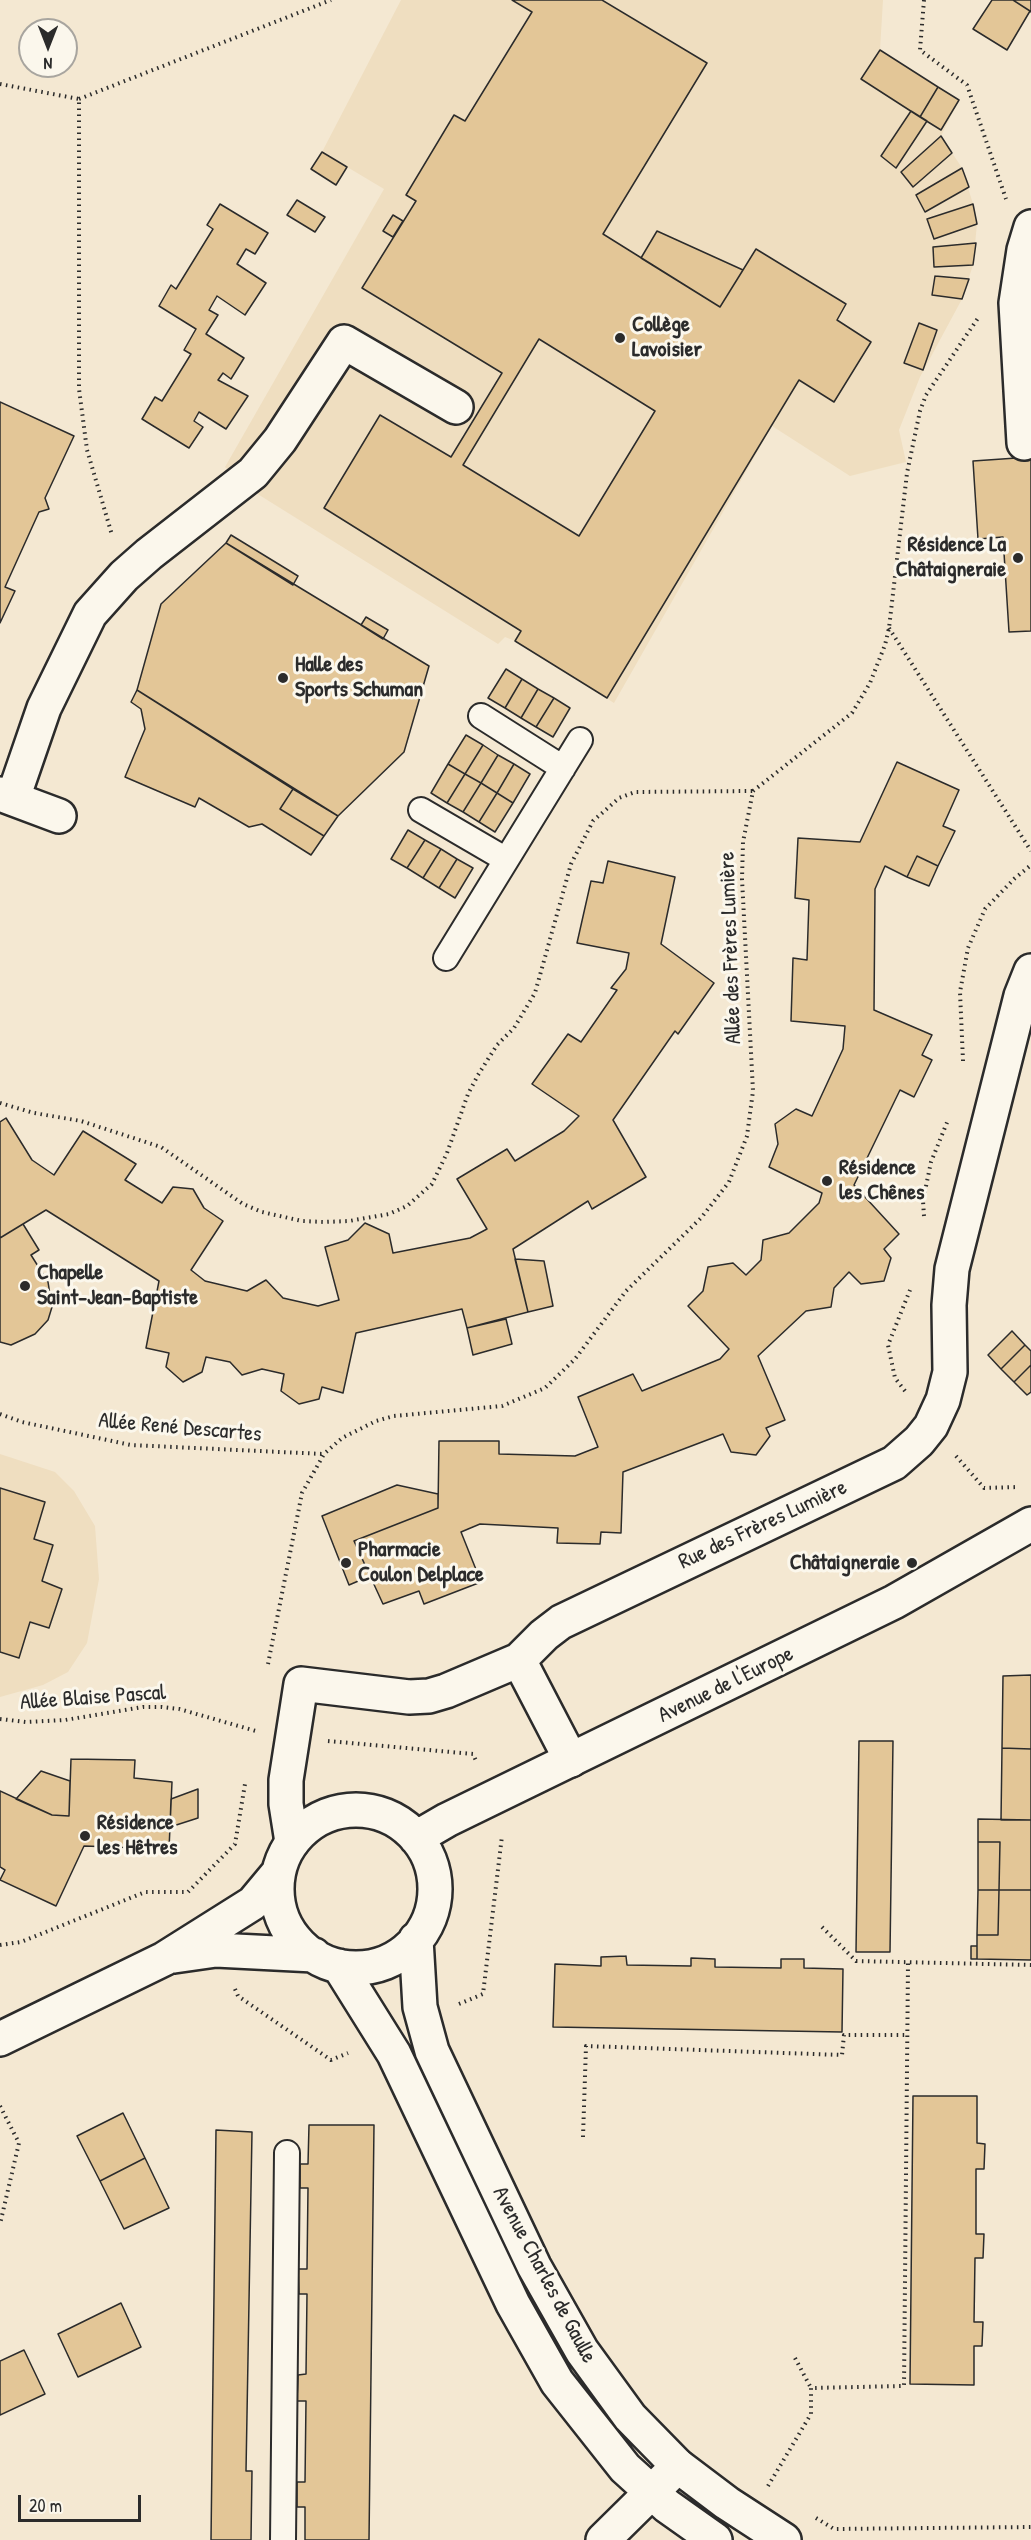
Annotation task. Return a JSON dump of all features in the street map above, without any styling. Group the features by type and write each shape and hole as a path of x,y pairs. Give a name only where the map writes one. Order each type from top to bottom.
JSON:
{"street":[{"path":"1024,443 1016,303 1027,239"},
{"path":"59,816 6,796 44,708 90,614 124,576 253,473 280,440 344,342 456,407"},
{"name":"Rue des Frères Lumière","path":"292,1842 285,1791 302,1684 388,1696 429,1696 519,1660 561,1622 894,1462 909,1452 931,1426 943,1400 950,1372 949,1305 952,1269 1021,996 1031,971"},
{"name":"Avenue de l'Europe","path":"416,1838 456,1815 894,1602 1031,1524"},
{"path":"519,1660 572,1760"},
{"path":"0,2039 164,1959 246,1909 266,1890 278,1873 292,1842 317,1820 336,1812 356,1809 396,1820 416,1838 432,1867 435,1893 431,1912 416,1939 402,1953 385,1962 365,1967 326,1960 216,1950 164,1959"},
{"path":"278,1873 276,1887 280,1914 294,1937 326,1960"},
{"name":"Avenue Charles de Gaulle","path":"416,1939 418,1994 428,2040 534,2266 596,2372 630,2416 678,2466 727,2503 784,2540"},
{"name":"Avenue Charles de Gaulle","path":"326,1960 393,2054 513,2304 563,2391 608,2449 653,2493 715,2540"},
{"path":"603,2540 678,2466"}],"lane":[{"path":"481,716 563,768"},
{"path":"446,958 580,740"},
{"path":"421,810 505,859"},
{"path":"283,2540 287,2153"}],"path":[{"path":"0,84 79,99 331,0"},
{"path":"924,0 920,50 967,85 1027,239"},
{"path":"79,99 77,361 81,418 87,450 124,576"},
{"path":"0,1103 34,1113 81,1120 161,1147 243,1204 262,1212 292,1219 324,1222 349,1221 389,1214 407,1206 432,1184 444,1161 468,1095 478,1075 497,1045 519,1020 535,993 571,864 593,821 619,798 635,792 753,791 852,713 862,699 880,659 889,628 907,473 920,411 926,395 985,308"},
{"path":"889,628 1031,851"},
{"name":"Allée des Frères Lumière","path":"324,1454 348,1434 376,1421 394,1416 502,1406 545,1388 575,1359 626,1291 718,1199 739,1159 752,1112 753,1091 742,861 753,791"},
{"name":"Allée René Descartes","path":"0,1414 22,1422 131,1445 324,1454"},
{"path":"266,1675 302,1493 324,1454"},
{"name":"Allée Blaise Pascal","path":"0,1719 55,1721 143,1707 162,1707 179,1709 254,1731 292,1738"},
{"path":"252,1742 256,1720"},
{"path":"0,1945 21,1942 145,1892 188,1892 235,1844 247,1776"},
{"path":"822,1926 856,1961 1031,1965"},
{"path":"811,2388 904,2386 908,1963"},
{"path":"238,1996 331,2060"},
{"path":"583,2137 585,2046 842,2055 844,2035 907,2035"},
{"path":"0,2106 19,2143 0,2224"},
{"path":"777,2494 767,2488 811,2414 811,2388 795,2358"},
{"path":"815,2517 834,2529 1031,2527"}],"shaded area":[{"name":"Collège Lavoisier","path":"401,0 883,0 880,50 959,100 941,136 962,168 973,204 977,224 973,265 962,299 920,377 899,430 906,462 850,476 772,426 614,703 515,641 505,637 498,644 248,488 225,467 384,189 322,152"},
{"path":"0,1454 55,1472 74,1491 95,1526 99,1579 87,1643 68,1672 43,1685 0,1697"}],"building":[{"path":"512,0 602,0 707,63 603,234 720,307 756,249 846,304 837,320 871,342 834,402 799,380 607,698 515,641 521,631 324,508 380,415 451,457 502,373 362,288 416,201 406,195 454,115 465,121 532,12","holes":["539,339 655,411 579,536 463,465"]},
{"path":"992,0 1013,0 1030,11 1007,50 973,29"},
{"path":"1013,0 1031,0 1031,12 1030,11"},
{"path":"880,50 938,87 920,117 861,79"},
{"path":"938,87 959,100 941,130 920,117"},
{"path":"911,111 927,121 896,168 881,156"},
{"path":"941,136 952,153 913,187 901,172"},
{"path":"322,152 347,167 336,185 311,169"},
{"path":"962,168 969,187 925,212 916,195"},
{"path":"297,200 325,217 315,232 287,215"},
{"path":"220,204 268,233 255,254 246,249 237,264 266,283 245,315 217,296 209,310 218,315 206,334 244,358 231,379 223,373 218,380 248,396 226,429 199,412 194,421 203,427 189,448 142,419 155,397 162,401 191,354 184,350 196,329 159,306 171,285 176,289 213,229 207,225"},
{"path":"973,204 977,224 934,239 927,219"},
{"path":"393,215 403,221 393,237 383,231"},
{"path":"657,231 743,270 720,307 641,258"},
{"path":"976,243 973,265 934,267 933,247"},
{"path":"935,276 969,279 962,299 932,295"},
{"path":"919,323 937,330 923,370 904,363"},
{"path":"0,402 74,436 45,498 49,509 39,512 5,587 15,591 0,623"},
{"name":"Résidence La Châtaigneraie","path":"1031,457 1031,631 1009,632 1003,537 978,539 973,461"},
{"path":"231,535 298,576 293,585 226,543"},
{"name":"Halle des Sports Schuman","path":"226,543 429,666 404,752 338,816 137,690 161,604"},
{"path":"366,617 388,630 383,639 361,625"},
{"path":"506,669 522,679 505,708 488,698"},
{"path":"522,679 538,689 521,718 505,708"},
{"path":"538,689 554,698 536,727 521,718"},
{"path":"137,690 293,789 280,809 324,836 311,855 262,824 249,827 199,798 195,807 125,777 145,729 141,709 131,702"},
{"path":"554,698 570,708 553,737 536,727"},
{"path":"466,735 483,745 465,774 448,764"},
{"path":"483,745 498,755 481,783 465,774"},
{"path":"498,755 514,764 497,793 481,783"},
{"name":"Résidence les Chênes","path":"897,762 959,790 943,826 955,831 938,866 917,856 907,877 885,866 875,889 874,1010 932,1035 922,1055 932,1060 914,1097 900,1090 854,1185 899,1234 884,1249 891,1258 884,1281 861,1284 849,1272 834,1288 831,1307 806,1311 758,1356 785,1420 766,1428 770,1436 756,1455 731,1452 723,1434 623,1472 621,1533 601,1532 600,1544 557,1543 558,1528 480,1524 461,1532 481,1582 424,1604 419,1591 383,1604 354,1541 438,1508 439,1441 499,1441 499,1454 575,1456 598,1447 578,1397 633,1374 642,1391 720,1359 729,1349 688,1306 703,1291 708,1267 733,1263 746,1275 761,1260 763,1240 789,1233 819,1203 822,1193 769,1167 778,1144 775,1124 796,1109 812,1116 843,1049 845,1026 791,1021 793,958 807,960 809,900 795,898 798,838 860,842"},
{"path":"448,764 465,774 447,803 431,793"},
{"path":"514,764 530,774 513,803 497,793"},
{"path":"465,774 481,783 463,812 447,803"},
{"path":"481,783 497,793 479,822 463,812"},
{"path":"293,789 338,816 324,836 280,809"},
{"path":"497,793 513,803 495,832 479,822"},
{"path":"408,830 425,840 407,868 391,859"},
{"path":"425,840 441,849 423,878 407,868"},
{"path":"441,849 457,859 439,888 423,878"},
{"path":"917,856 938,866 929,886 907,877"},
{"path":"457,859 473,868 455,898 439,888"},
{"path":"608,861 675,877 661,944 714,983 678,1034 675,1031 613,1120 646,1177 592,1209 588,1201 513,1249 528,1312 467,1328 462,1309 356,1333 343,1393 322,1387 319,1399 299,1404 281,1391 284,1374 262,1369 242,1375 230,1362 206,1357 202,1372 183,1382 166,1367 169,1353 146,1348 159,1281 46,1210 0,1238 0,1122 6,1118 32,1160 54,1175 83,1131 136,1164 125,1180 162,1203 173,1187 193,1189 204,1208 223,1221 191,1270 205,1281 247,1291 266,1280 283,1298 318,1306 339,1300 325,1247 348,1240 365,1223 389,1234 393,1253 470,1238 487,1229 457,1179 507,1149 515,1161 564,1131 579,1116 532,1084 568,1034 581,1042 617,990 611,988 626,969 629,953 577,943 591,881 603,883"},
{"name":"Chapelle Saint-Jean-Baptiste","path":"23,1224 39,1250 31,1255 48,1282 52,1307 48,1320 35,1334 11,1345 0,1342 0,1238"},
{"path":"515,1259 544,1261 553,1306 528,1312"},
{"path":"506,1319 512,1344 473,1355 467,1328"},
{"path":"1012,1331 1025,1345 1001,1369 988,1355"},
{"path":"1025,1345 1031,1351 1031,1365 1014,1382 1001,1369"},
{"path":"1031,1365 1031,1392 1027,1395 1014,1382"},
{"path":"397,1485 438,1494 438,1508 354,1541 370,1576 349,1585 322,1516"},
{"path":"0,1488 45,1502 34,1539 53,1545 42,1581 62,1589 49,1628 30,1622 19,1658 0,1652"},
{"path":"1031,1675 1031,1749 1002,1748 1003,1676"},
{"path":"859,1741 893,1741 890,1952 856,1952"},
{"path":"1002,1748 1031,1749 1031,1820 1001,1820"},
{"name":"Résidence les Hêtres","path":"71,1759 135,1760 134,1778 172,1782 169,1849 84,1846 56,1906 0,1880 5,1870 0,1867 0,1791 52,1815 69,1816"},
{"path":"41,1771 70,1781 69,1816 52,1815 16,1799"},
{"path":"198,1789 198,1818 170,1827 171,1799"},
{"path":"978,1819 1031,1820 1031,1890 999,1890 1000,1842 978,1842"},
{"path":"978,1842 1000,1842 999,1890 978,1890"},
{"path":"978,1890 999,1890 998,1935 977,1935"},
{"path":"999,1890 1031,1890 1031,1960 977,1959 977,1935 998,1935"},
{"path":"971,1946 977,1946 977,1959 971,1959"},
{"path":"626,1956 627,1965 691,1966 691,1958 715,1959 715,1967 781,1968 781,1959 804,1959 804,1968 843,1969 842,2032 553,2027 555,1964 601,1966 601,1957"},
{"path":"913,2096 977,2096 977,2143 985,2144 984,2169 976,2169 976,2234 984,2234 983,2258 975,2258 974,2322 983,2322 982,2346 974,2346 974,2385 910,2384"},
{"path":"123,2113 145,2158 100,2181 77,2136"},
{"path":"309,2125 374,2125 369,2540 305,2540 305,2507 297,2507 297,2482 305,2482 306,2401 297,2401 298,2375 306,2374 307,2294 299,2294 298,2269 307,2269 308,2188 300,2188 300,2164 308,2164"},
{"path":"216,2130 252,2132 246,2471 252,2471 251,2540 211,2540"},
{"path":"145,2158 169,2208 124,2229 100,2181"},
{"path":"121,2303 141,2347 78,2377 58,2334"},
{"path":"24,2350 45,2394 0,2415 0,2361"}],"place":[{"name":"Collège Lavoisier","path":"620,338"},
{"name":"Résidence La Châtaigneraie","path":"1018,558"},
{"name":"Halle des Sports Schuman","path":"283,678"},
{"name":"Résidence les Chênes","path":"827,1181"},
{"name":"Chapelle Saint-Jean-Baptiste","path":"25,1286"},
{"name":"Pharmacie Coulon Delplace","path":"346,1563"},
{"name":"Châtaigneraie","path":"912,1563"},
{"name":"Résidence les Hêtres","path":"85,1836"}]}
